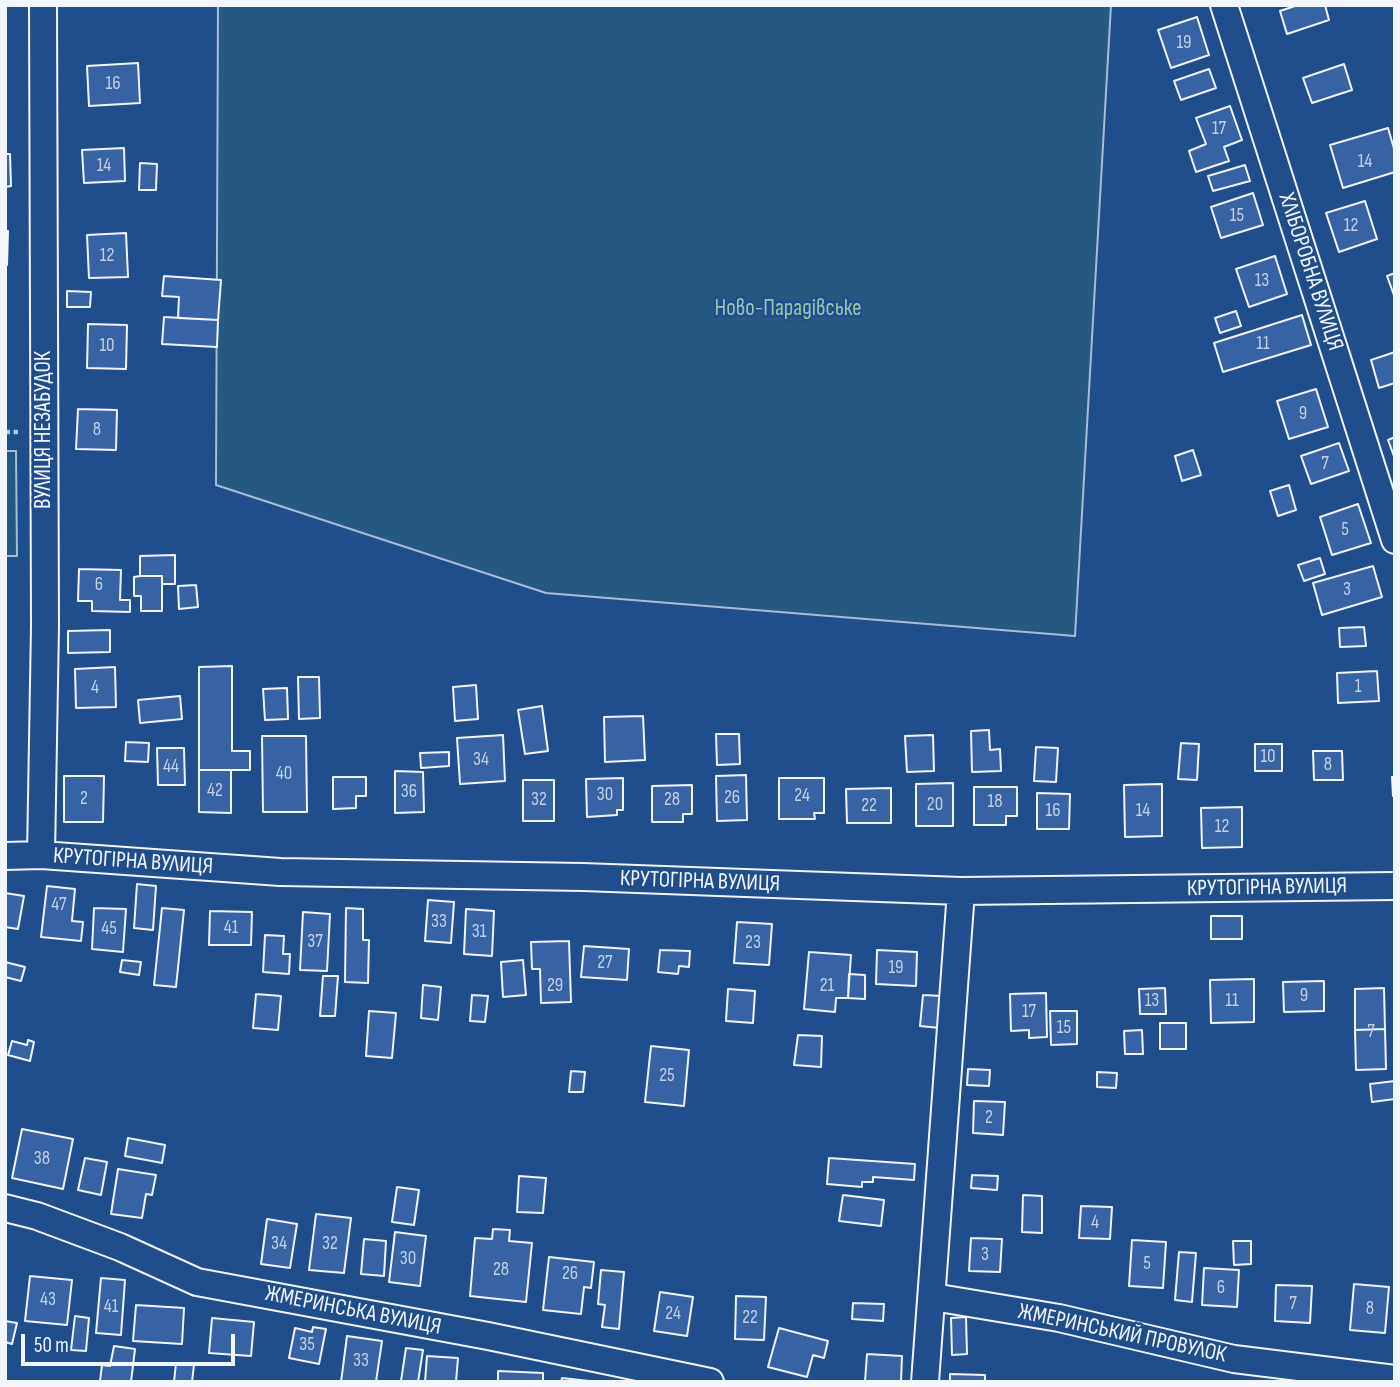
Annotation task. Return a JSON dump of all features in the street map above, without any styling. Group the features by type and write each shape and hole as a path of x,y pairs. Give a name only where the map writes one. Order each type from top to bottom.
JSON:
{"street":[{"name":"ВУЛИЦЯ НЕЗАБУДОК","path":"41,855 45,626 43,5"},
{"name":"ХЛІБОРОБНА ВУЛИЦЯ","path":"1224,5 1395,540"},
{"name":"КРУТОГІРНА ВУЛИЦЯ","path":"5,856 41,855 280,872 583,877 961,891 1395,886"},
{"path":"925,1382 961,891"},
{"name":"ЖМЕРИНСЬКА ВУЛИЦЯ","path":"5,1208 37,1216 120,1247 197,1282 488,1336 710,1382"},
{"name":"ЖМЕРИНСЬКИЙ ПРОВУЛОК","path":"933,1297 1059,1318 1234,1359 1395,1379"}],"green space":[{"name":"Ново-Парадівське","path":"218,5 1111,5 1075,636 546,593 216,485"},
{"path":"5,451 16,451 17,556 5,556"}],"building":[{"path":"1298,5 1325,5 1329,20 1287,34 1280,11"},
{"path":"1197,17 1209,55 1171,68 1158,30"},
{"path":"138,63 140,103 89,106 87,66"},
{"path":"1344,64 1352,90 1312,103 1303,78"},
{"path":"1209,69 1216,88 1181,100 1174,81"},
{"path":"1230,106 1242,140 1224,147 1229,161 1196,172 1189,151 1206,144 1196,118"},
{"path":"1388,128 1395,152 1395,172 1343,188 1330,145"},
{"path":"124,148 125,181 84,183 82,150"},
{"path":"5,154 10,154 11,186 5,187"},
{"path":"140,163 157,164 156,190 139,190"},
{"path":"1245,165 1250,181 1213,191 1208,176"},
{"path":"1253,193 1263,225 1221,238 1211,207"},
{"path":"1365,201 1377,239 1339,252 1326,213"},
{"path":"5,231 8,231 7,265 5,265"},
{"path":"126,233 128,277 89,278 87,235"},
{"path":"1275,256 1287,294 1249,307 1236,269"},
{"path":"1395,273 1395,298 1387,276"},
{"path":"164,276 221,280 218,320 178,318 179,297 162,296"},
{"path":"67,291 91,292 90,307 67,307"},
{"path":"1236,311 1241,326 1220,333 1215,318"},
{"path":"1302,315 1311,345 1223,372 1214,343"},
{"path":"164,317 218,320 217,347 162,344"},
{"path":"88,324 127,325 126,369 87,368"},
{"path":"1395,352 1395,383 1379,388 1371,360"},
{"path":"1316,389 1328,427 1289,439 1277,401"},
{"path":"78,409 117,410 116,450 76,449"},
{"path":"1395,437 1395,459 1388,440"},
{"path":"1339,443 1349,471 1311,484 1301,456"},
{"path":"1193,450 1201,475 1182,481 1175,456"},
{"path":"1289,485 1296,510 1278,516 1270,491"},
{"path":"1358,504 1371,543 1332,555 1320,517"},
{"path":"175,555 175,584 162,584 162,576 140,576 140,556"},
{"path":"1320,558 1325,574 1304,581 1298,565"},
{"path":"1373,566 1382,597 1322,615 1313,583"},
{"path":"79,569 121,570 120,600 130,600 130,612 92,611 92,601 78,601"},
{"path":"162,576 162,611 141,611 141,596 134,596 134,577"},
{"path":"196,585 198,607 179,609 178,586"},
{"path":"1364,627 1366,646 1340,647 1339,628"},
{"path":"110,630 110,652 68,653 68,631"},
{"path":"232,666 232,751 250,751 250,770 199,770 199,667"},
{"path":"115,667 116,707 76,708 75,669"},
{"path":"1377,671 1379,701 1338,703 1337,673"},
{"path":"298,677 319,677 320,718 299,719"},
{"path":"476,685 478,719 455,721 453,687"},
{"path":"287,688 288,719 265,720 263,689"},
{"path":"180,696 182,719 140,723 138,700"},
{"path":"542,706 548,751 525,754 518,710"},
{"path":"643,716 645,760 605,762 604,717"},
{"path":"989,730 990,750 1000,749 1001,771 972,772 971,731"},
{"path":"716,734 739,734 740,764 717,765"},
{"path":"503,735 505,781 460,784 457,738"},
{"path":"933,735 934,771 907,772 905,736"},
{"path":"262,736 306,736 307,812 263,812"},
{"path":"126,742 149,743 148,762 125,761"},
{"path":"1181,743 1199,744 1197,780 1178,779"},
{"path":"1255,744 1282,744 1282,771 1255,771"},
{"path":"1036,747 1058,748 1056,782 1034,781"},
{"path":"157,748 184,748 185,785 158,785"},
{"path":"1313,751 1342,751 1343,780 1314,780"},
{"path":"449,752 449,766 421,768 420,753"},
{"path":"199,770 231,770 231,813 199,812"},
{"path":"395,771 423,772 424,812 395,813"},
{"path":"746,775 747,820 717,821 716,776"},
{"path":"64,776 104,776 103,822 64,822"},
{"path":"333,777 366,777 366,796 356,796 356,808 333,809"},
{"path":"1392,777 1395,777 1395,796 1393,796"},
{"path":"623,778 623,810 617,810 617,815 587,817 586,779"},
{"path":"779,778 824,778 824,813 814,813 815,819 779,819"},
{"path":"523,780 554,780 554,821 523,821"},
{"path":"953,783 953,826 916,826 916,784"},
{"path":"1162,784 1162,836 1125,837 1124,785"},
{"path":"692,785 692,814 683,814 683,822 652,822 652,786"},
{"path":"974,787 1017,787 1017,816 1006,816 1006,825 974,825"},
{"path":"891,788 891,823 847,823 846,789"},
{"path":"1037,793 1070,794 1069,829 1037,829"},
{"path":"1242,807 1242,847 1202,848 1201,808"},
{"path":"137,884 156,886 153,930 134,928"},
{"path":"47,886 75,889 72,921 83,922 81,941 41,937"},
{"path":"5,893 24,896 18,929 5,927"},
{"path":"428,900 454,902 451,943 425,941"},
{"path":"94,908 126,909 123,952 92,949"},
{"path":"162,908 184,910 176,987 154,985"},
{"path":"346,908 363,909 363,940 369,940 368,983 345,982"},
{"path":"466,909 494,911 492,956 464,954"},
{"path":"210,911 252,912 251,945 209,945"},
{"path":"303,912 330,914 327,971 300,970"},
{"path":"1211,916 1242,916 1242,939 1211,939"},
{"path":"737,922 772,924 769,965 734,963"},
{"path":"265,935 284,936 283,954 290,954 289,974 263,972"},
{"path":"569,941 571,1002 541,1003 540,969 532,969 531,942"},
{"path":"584,946 629,949 627,980 581,977"},
{"path":"660,950 690,951 689,967 679,966 678,974 658,972"},
{"path":"877,950 917,952 916,986 876,984"},
{"path":"809,952 851,955 848,998 836,998 835,1012 804,1009"},
{"path":"122,960 141,962 139,975 120,972"},
{"path":"523,960 526,995 503,997 501,962"},
{"path":"5,962 25,967 21,981 5,977"},
{"path":"849,974 865,975 865,999 848,998"},
{"path":"323,976 338,976 335,1016 320,1016"},
{"path":"1254,979 1254,1022 1211,1023 1210,980"},
{"path":"1324,981 1324,1011 1284,1012 1283,982"},
{"path":"423,985 441,987 438,1020 421,1018"},
{"path":"1165,988 1166,1014 1140,1014 1139,989"},
{"path":"1384,988 1385,1029 1355,1030 1355,989"},
{"path":"728,989 755,991 753,1023 726,1021"},
{"path":"1046,993 1047,1037 1029,1038 1029,1030 1011,1031 1010,994"},
{"path":"256,994 281,996 278,1030 253,1028"},
{"path":"472,995 488,996 485,1022 470,1021"},
{"path":"923,995 942,996 940,1028 920,1026"},
{"path":"369,1011 396,1013 392,1058 366,1056"},
{"path":"1050,1011 1077,1011 1077,1044 1051,1045"},
{"path":"1160,1023 1186,1023 1186,1049 1160,1049"},
{"path":"1385,1029 1386,1069 1356,1070 1355,1030"},
{"path":"1142,1030 1143,1054 1125,1054 1124,1031"},
{"path":"798,1035 822,1036 821,1067 794,1065"},
{"path":"28,1040 34,1042 30,1061 8,1055 12,1041 27,1045"},
{"path":"651,1046 689,1050 684,1106 645,1102"},
{"path":"968,1069 990,1070 989,1086 967,1085"},
{"path":"571,1071 585,1072 583,1092 569,1092"},
{"path":"1097,1072 1117,1073 1116,1088 1097,1087"},
{"path":"1395,1081 1395,1099 1372,1102 1370,1084"},
{"path":"974,1101 1005,1102 1003,1135 973,1133"},
{"path":"22,1129 73,1139 63,1189 12,1178"},
{"path":"128,1138 165,1145 162,1163 125,1156"},
{"path":"85,1158 107,1162 101,1195 78,1190"},
{"path":"829,1158 915,1164 914,1180 873,1177 873,1182 862,1182 862,1187 827,1184"},
{"path":"118,1169 156,1175 152,1195 146,1194 142,1218 111,1214"},
{"path":"972,1175 998,1176 997,1190 971,1188"},
{"path":"519,1176 546,1178 543,1213 517,1212"},
{"path":"397,1187 419,1190 414,1225 392,1222"},
{"path":"843,1195 884,1200 881,1226 839,1221"},
{"path":"1023,1195 1042,1196 1042,1233 1022,1232"},
{"path":"1081,1206 1112,1207 1110,1239 1079,1238"},
{"path":"316,1214 351,1218 344,1273 309,1270"},
{"path":"267,1219 297,1224 290,1268 261,1264"},
{"path":"493,1229 510,1230 509,1241 532,1243 526,1302 470,1296 475,1238 492,1239"},
{"path":"395,1232 426,1236 420,1286 389,1282"},
{"path":"971,1238 1002,1239 1000,1272 969,1271"},
{"path":"364,1239 386,1241 384,1276 361,1274"},
{"path":"1132,1240 1166,1242 1163,1288 1129,1286"},
{"path":"1233,1241 1251,1241 1251,1264 1234,1265"},
{"path":"1179,1252 1196,1253 1192,1302 1175,1300"},
{"path":"549,1257 594,1262 591,1288 584,1287 581,1314 543,1310"},
{"path":"1204,1268 1239,1270 1237,1307 1202,1305"},
{"path":"601,1270 624,1272 619,1329 602,1327 605,1305 598,1304"},
{"path":"30,1276 72,1280 67,1325 25,1321"},
{"path":"101,1278 125,1280 121,1335 96,1333"},
{"path":"1354,1284 1389,1287 1385,1333 1350,1330"},
{"path":"1276,1285 1312,1286 1310,1323 1275,1321"},
{"path":"660,1292 693,1297 687,1336 654,1331"},
{"path":"736,1296 766,1297 764,1340 735,1339"},
{"path":"853,1303 884,1304 883,1321 852,1319"},
{"path":"136,1305 184,1308 182,1344 133,1341"},
{"path":"75,1316 89,1318 86,1351 71,1350"},
{"path":"966,1317 967,1354 952,1355 951,1318"},
{"path":"212,1318 254,1322 251,1356 209,1353"},
{"path":"5,1321 17,1323 12,1344 5,1342"},
{"path":"313,1327 326,1329 319,1364 289,1358 295,1328 312,1332"},
{"path":"779,1328 828,1341 824,1358 813,1355 807,1377 768,1367"},
{"path":"347,1336 382,1341 376,1382 341,1382"},
{"path":"114,1346 135,1349 131,1382 100,1381 102,1365 110,1366"},
{"path":"406,1348 423,1350 418,1382 401,1381"},
{"path":"867,1354 902,1356 901,1382 865,1382"},
{"path":"427,1356 458,1358 456,1382 425,1382"},
{"path":"176,1363 194,1365 192,1382 174,1382"},
{"path":"498,1371 543,1373 543,1382 498,1382"},
{"path":"950,1374 985,1375 985,1382 950,1382"},
{"path":"562,1378 589,1381 589,1382 561,1382"}]}
